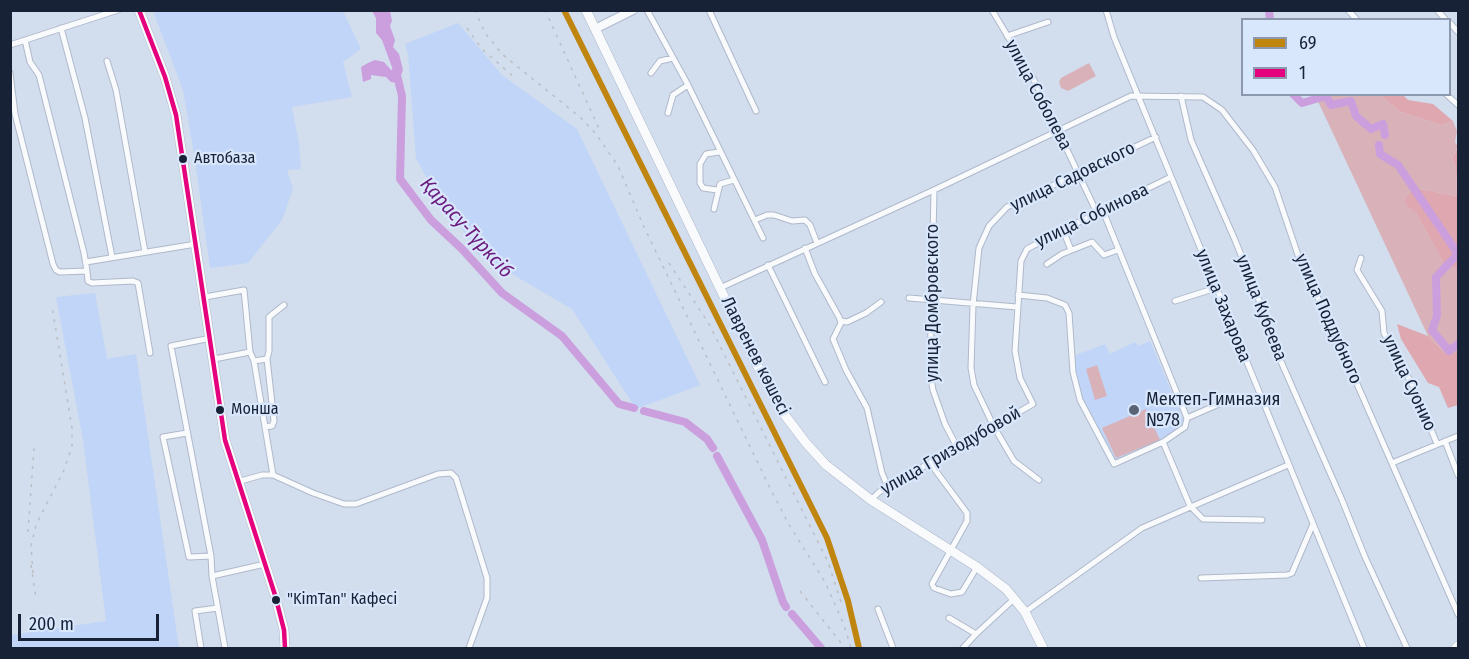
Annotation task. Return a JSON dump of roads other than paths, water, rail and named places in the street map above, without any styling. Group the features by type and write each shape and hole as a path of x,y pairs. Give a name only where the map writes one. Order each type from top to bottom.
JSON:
{"main road":[{"path":"139,10 165,77 176,115 225,440 265,564 284,630 285,648"},
{"name":"Лавренев көшесі","path":"586,10 720,288 784,414 826,465 871,500 977,567 1015,598 1025,612 1043,648"}],"street":[{"path":"10,45 118,10"},
{"path":"595,29 633,10"},
{"path":"647,10 688,85 763,238"},
{"path":"709,10 756,111"},
{"name":"улица Соболева","path":"992,10 1028,68 1078,173 1100,212 1187,418"},
{"name":"улица Захарова","path":"1106,10 1114,37 1364,648"},
{"path":"1007,36 1048,22"},
{"path":"61,28 85,118 112,257"},
{"path":"25,40 30,62 39,75 86,262 88,281 92,284 133,280 138,284 150,353"},
{"path":"651,73 660,61 673,58"},
{"path":"107,61 116,90 145,252"},
{"path":"10,73 15,114 53,264 60,272 87,271"},
{"path":"668,113 673,95 688,85"},
{"name":"улица Поддубного","path":"1139,95 1203,97 1212,102 1222,110 1264,166 1275,187 1301,264 1329,320 1458,614"},
{"name":"улица Домбровского","path":"720,288 934,190 1122,100 1139,95"},
{"name":"улица Кубеева","path":"1181,96 1191,140 1235,240 1279,357 1407,648"},
{"name":"улица Садовского","path":"1039,480 1014,460 994,427 974,385 971,368 973,305 979,248 989,226 1007,207 1156,137"},
{"path":"717,190 703,188 700,183 700,164 706,154 719,152"},
{"name":"улица Собинова","path":"1033,404 1020,378 1016,363 1017,308 1021,261 1024,252 1030,246 1171,177"},
{"path":"714,209 720,184 734,180"},
{"name":"улица Домбровского","path":"934,190 930,373 933,390 945,424 957,447"},
{"path":"755,220 767,215 792,221 805,220 810,225 817,243"},
{"path":"1063,230 1071,250"},
{"path":"1047,264 1071,250 1092,242 1104,255 1118,250"},
{"path":"86,262 196,244"},
{"path":"805,248 813,269 840,321"},
{"name":"улица Суонио","path":"1361,258 1357,270 1382,312 1384,333 1414,388 1437,444"},
{"path":"768,265 825,382"},
{"path":"1175,301 1216,288"},
{"path":"205,297 244,290 250,352 254,361 273,475"},
{"path":"1018,295 1047,298 1065,305 1069,313 1073,372 1080,400 1114,464 1163,442 1185,427 1187,418 1235,397"},
{"path":"909,298 931,302 1017,308"},
{"path":"840,321 847,322 866,313 880,302"},
{"path":"265,427 274,424 267,359 269,317 284,305"},
{"path":"840,321 832,339 867,408 882,473 888,487"},
{"path":"211,338 171,346 211,556 212,576 225,648"},
{"path":"214,359 250,352"},
{"path":"254,361 267,359"},
{"name":"улица Гризодубовой","path":"871,500 888,487 1033,404"},
{"path":"187,433 163,437 189,557 211,556"},
{"path":"1392,463 1458,436"},
{"name":"улица Суонио","path":"1445,441 1458,475"},
{"path":"1163,442 1190,506 1205,519 1262,520"},
{"path":"930,463 967,513 967,521 932,584 934,588 951,594 962,592 977,567"},
{"path":"1025,612 1142,528 1288,465"},
{"path":"237,482 262,475 273,475 344,504 356,504 438,474 451,473 456,478 487,578 487,598 469,648"},
{"path":"1201,578 1292,573 1313,524"},
{"path":"212,576 265,564"},
{"path":"963,648 975,633 1015,598"},
{"path":"201,648 195,610 218,608"},
{"path":"878,609 893,648"},
{"path":"949,618 975,633"}],"waterway":[{"path":"1269,10 1270,18"},
{"name":"Қарасу-Түрксіб","path":"396,71 402,96 400,179 431,220 462,249 502,293 562,336 619,404 634,408"},
{"path":"1295,96 1302,103 1326,96"},
{"path":"1326,96 1331,105 1351,101 1356,116 1371,129 1383,124 1385,135"},
{"path":"1379,145 1380,154 1398,165 1458,254 1436,277 1437,316 1432,330 1449,351 1458,344"},
{"name":"Қарасу-Түрксіб","path":"644,411 685,422 707,439 713,448"},
{"name":"Қарасу-Түрксіб","path":"717,456 762,540 786,607"},
{"name":"Қарасу-Түрксіб","path":"792,614 821,648"}],"railway":[{"path":"475,10 485,33 502,54 581,118 596,134 618,166 644,227 769,486 788,523 825,582 844,625 851,648"},
{"path":"545,10 601,133"},
{"path":"467,28 482,49 515,78"},
{"path":"669,263 709,324 828,562 842,605"},
{"path":"33,573 31,546 36,525 64,470 72,446 72,428 52,306"},
{"path":"28,532 34,448"},
{"path":"31,565 36,598"},
{"path":"800,591 845,648"}],"place":[{"name":"Автобаза","path":"183,159"},
{"name":"Монша","path":"220,410"},
{"name":"Мектеп-Гимназия №78","path":"1134,410"},
{"name":"\"KimTan\" Кафесі","path":"276,600"}]}
